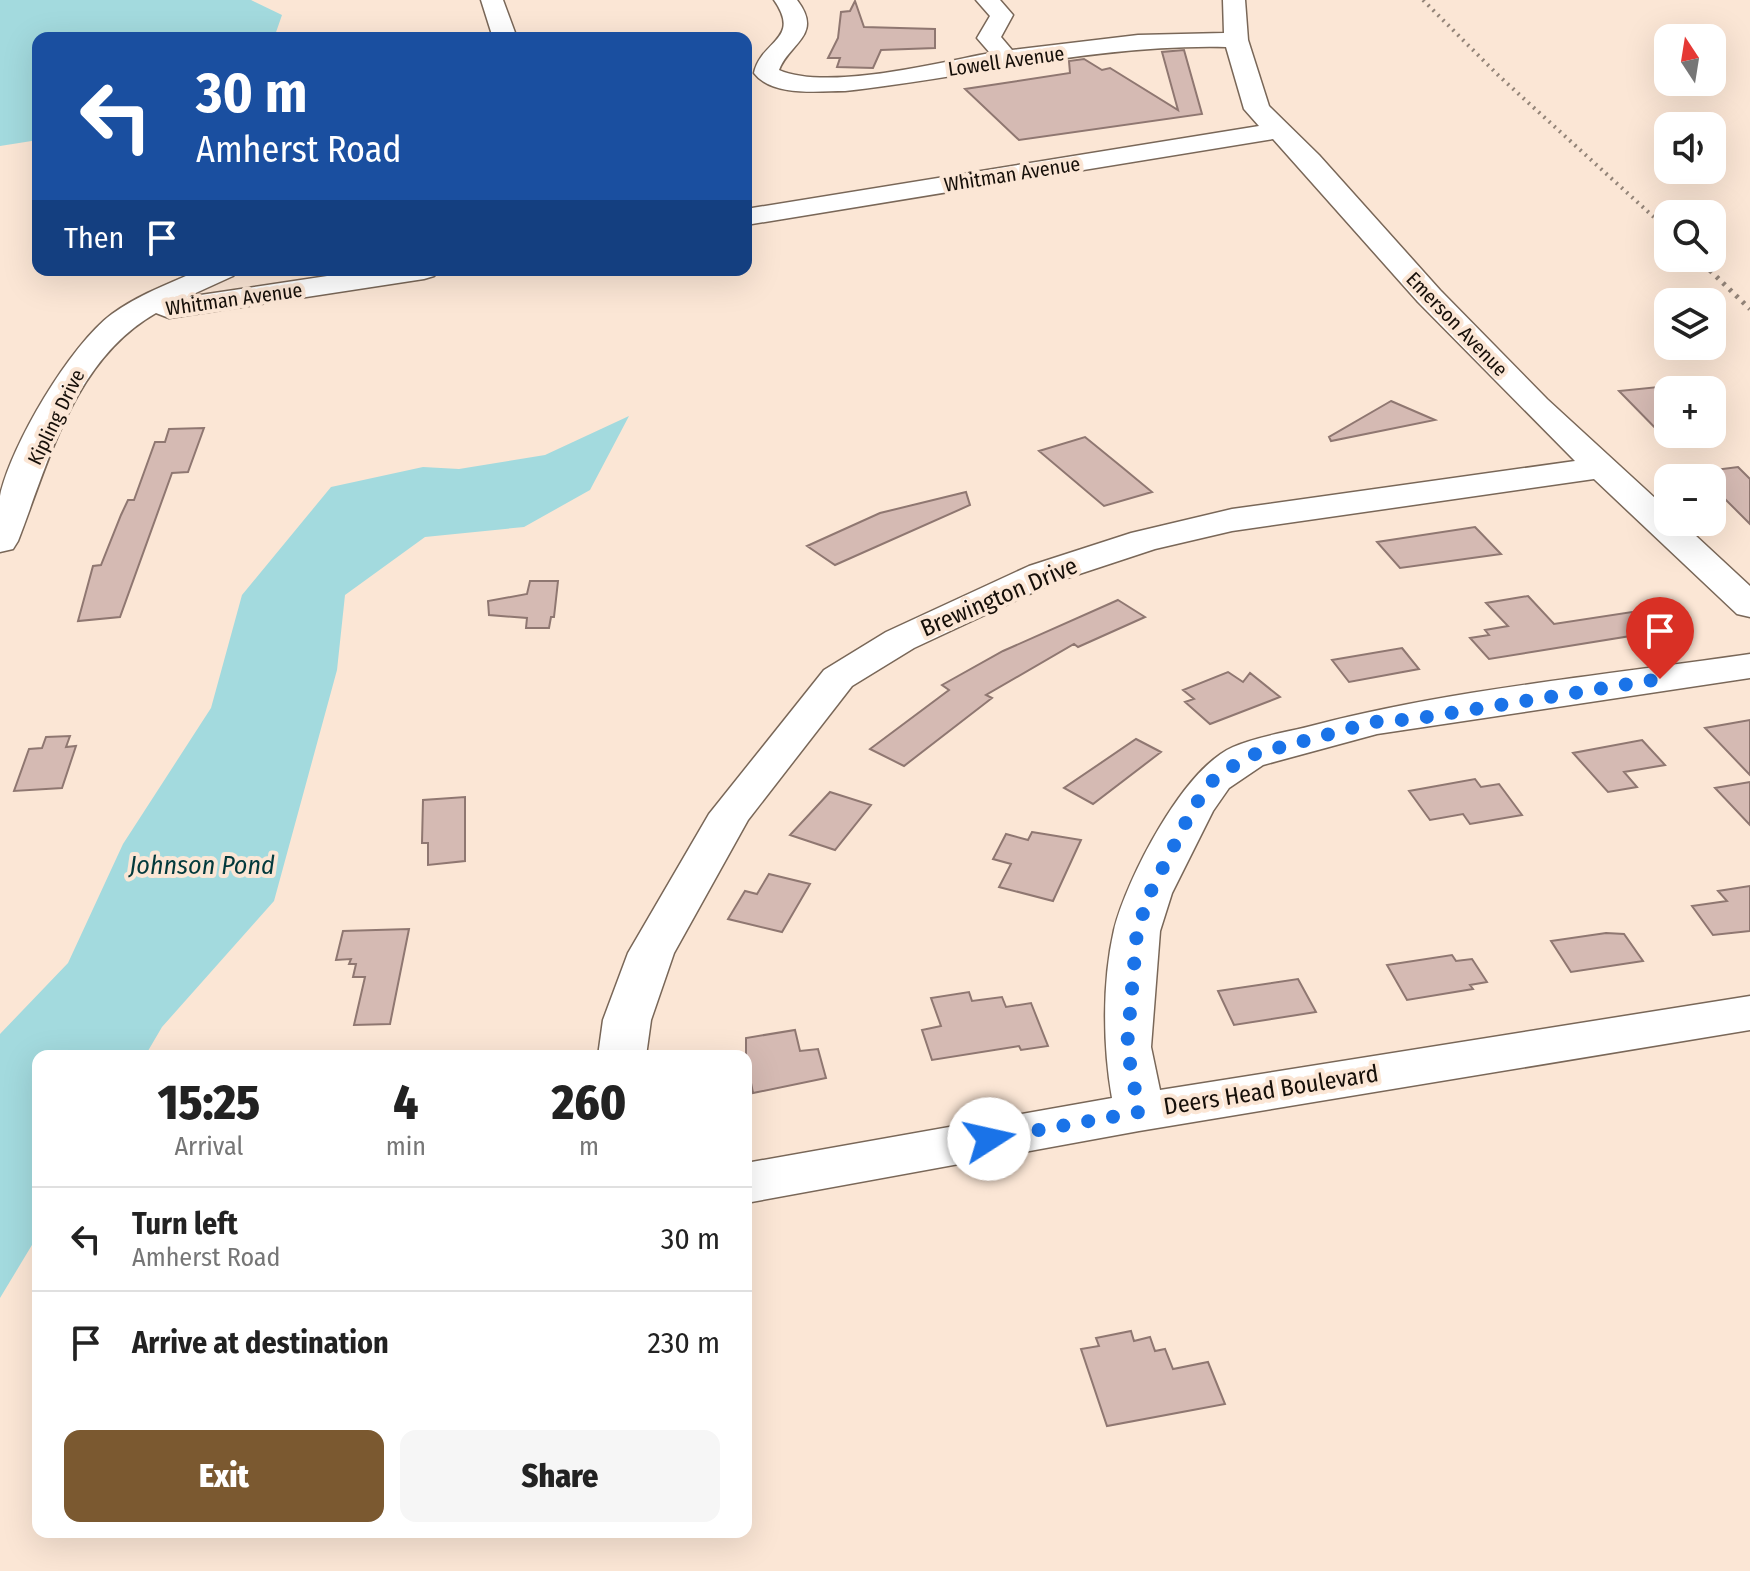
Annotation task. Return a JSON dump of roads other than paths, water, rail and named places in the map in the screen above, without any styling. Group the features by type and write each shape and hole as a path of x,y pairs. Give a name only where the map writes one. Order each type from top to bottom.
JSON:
{"street":[{"name":"Lowell Avenue","path":"785,0 797,19 789,46 768,63 766,73 775,81 831,83 901,78 1007,58 1166,40 1236,40"},
{"path":"987,0 1002,15 989,38 1007,58"},
{"name":"Emerson Avenue","path":"1234,0 1236,40 1257,109 1429,296 1536,406 1605,467 1750,606"},
{"path":"502,2 504,32"},
{"name":"Whitman Avenue","path":"752,216 1279,130"},
{"name":"Kipling Drive","path":"0,541 68,382 112,329 138,312 211,276"},
{"name":"Whitman Avenue","path":"138,312 214,304 387,276"},
{"name":"Brewington Drive","path":"623,1050 627,1020 651,953 730,814 838,678 900,640 1042,574 1159,538 1277,513 1605,467"},
{"path":"1139,1112 1127,1047 1137,931 1150,893 1193,808 1214,779 1248,756 1374,722 1414,719 1750,666"},
{"name":"Deers Head Boulevard","path":"752,1182 1139,1112 1750,1013"}],"water":[{"path":"0,0 251,0 282,15 276,32 32,32 32,141 0,146"},
{"name":"Johnson Pond","path":"629,416 590,490 524,527 425,537 345,595 337,670 274,901 162,1027 149,1050 32,1050 32,1245 0,1298 0,1034 68,963 123,844 211,708 242,595 331,487 423,467 459,469 545,455"}],"railway":[{"path":"1423,0 1499,76 1654,217"},
{"path":"1712,272 1750,309"}]}
